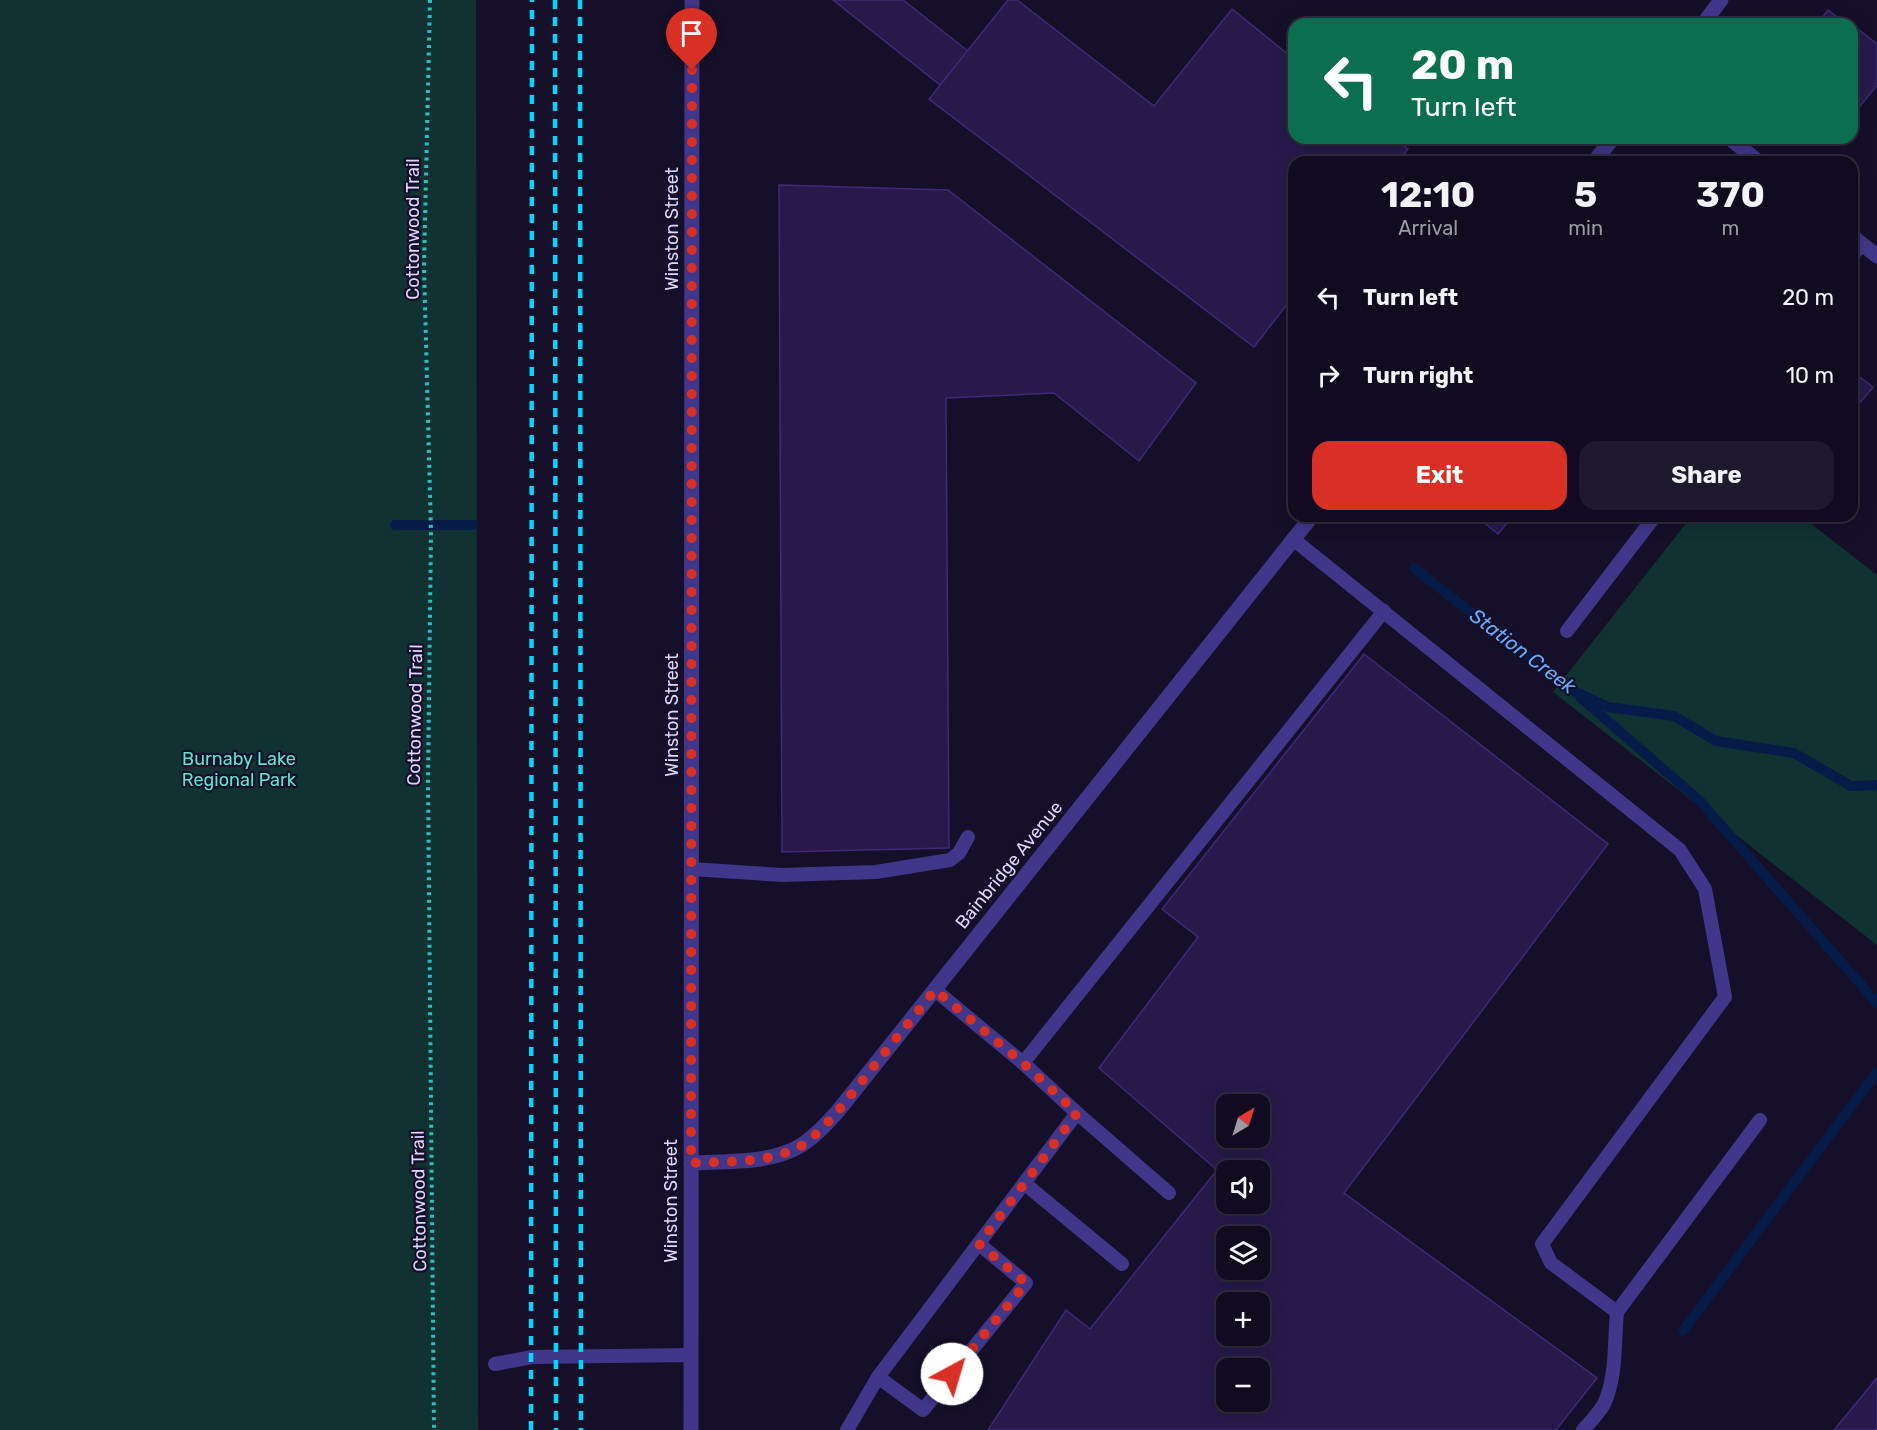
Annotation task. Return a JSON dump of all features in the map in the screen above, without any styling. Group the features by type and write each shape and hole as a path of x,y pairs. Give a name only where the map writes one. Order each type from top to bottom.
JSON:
{"street":[{"name":"Winston Street","path":"692,0 692,1430"},
{"path":"1708,18 1721,0"},
{"path":"1599,156 1608,144"},
{"path":"1736,144 1752,156"},
{"path":"1858,246 1877,256"},
{"name":"Bainbridge Avenue","path":"691,1163 755,1159 780,1154 801,1146 821,1129 935,990 1307,522"}],"lane":[{"path":"1567,631 1650,522"},
{"path":"1293,539 1680,850 1705,889 1725,997 1542,1244 1551,1263 1617,1312"},
{"path":"1023,1063 1383,611"},
{"path":"691,869 782,875 876,872 950,860 959,853 968,837"},
{"path":"935,990 1023,1063 1169,1193"},
{"path":"847,1430 878,1377 1077,1113"},
{"path":"1583,1430 1604,1405 1614,1367 1617,1312 1760,1120"},
{"path":"1024,1183 1122,1264"},
{"path":"878,1377 923,1410 1026,1283 979,1244"},
{"path":"495,1364 532,1357 691,1355"}],"path":[{"name":"Cottonwood Trail","path":"430,0 424,266 432,532 428,794 434,1430"}],"green space":[{"name":"Burnaby Lake Regional Park","path":"0,0 476,0 478,1430 0,1430"},
{"path":"1687,522 1809,522 1877,575 1877,945 1553,692"}],"building":[{"path":"833,0 903,0 968,51 940,85"},
{"path":"1008,0 1017,0 1154,106 1232,9 1288,54 1288,144 1402,144 1408,149 1403,156 1288,156 1288,303 1254,347 929,99"},
{"path":"1828,10 1838,18 1822,18"},
{"path":"1858,29 1877,44 1877,85 1858,109"},
{"path":"779,185 948,190 1196,383 1139,461 1054,393 946,398 949,848 782,852"},
{"path":"1858,376 1873,387 1858,405"},
{"path":"1483,522 1508,522 1498,534"},
{"path":"1364,654 1608,844 1344,1193 1597,1378 1556,1430 988,1430 1066,1310 1090,1329 1216,1171 1216,1214 1270,1214 1270,1160 1216,1160 1216,1169 1099,1068 1198,937 1162,909"},
{"path":"1877,1378 1877,1430 1834,1430"}],"waterway":[{"path":"395,525 473,525"},
{"name":"Station Creek","path":"1414,568 1570,689 1608,707 1674,716 1716,741 1794,753 1851,786 1877,785"},
{"path":"1581,698 1699,800 1877,1003"},
{"path":"1683,1331 1877,1072"}],"railway":[{"path":"531,1430 532,0"},
{"path":"555,0 556,1430"},
{"path":"580,0 581,1430"}],"route":[{"path":"692,70 691,1163 755,1159 780,1154 801,1146 838,1111 935,990 1023,1063 1077,1113 979,1244 1026,1283 952,1374"}]}
